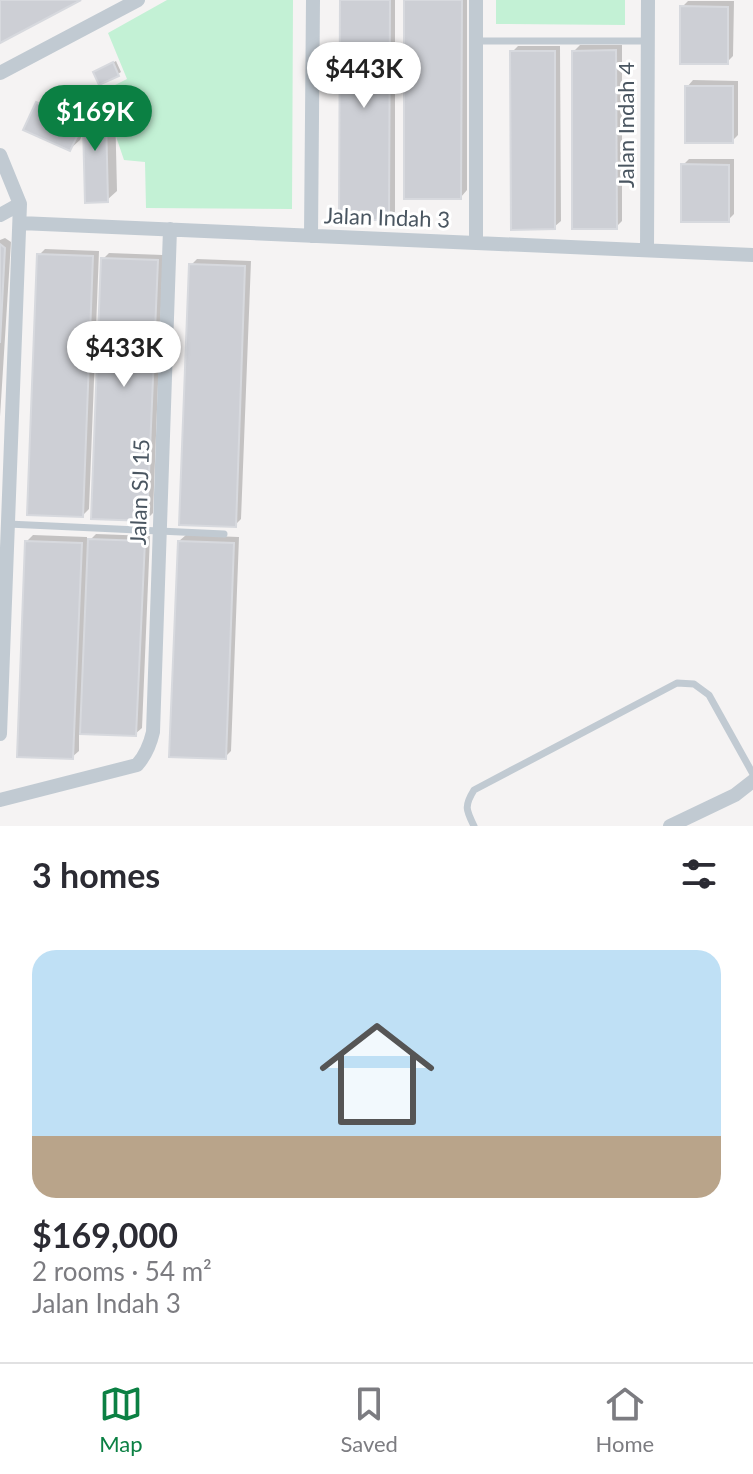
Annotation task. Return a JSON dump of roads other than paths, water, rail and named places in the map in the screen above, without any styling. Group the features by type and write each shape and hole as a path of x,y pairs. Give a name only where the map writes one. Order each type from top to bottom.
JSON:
{"street":[{"path":"311,236 313,0"},
{"path":"476,0 476,243"},
{"name":"Jalan Indah 4","path":"647,250 648,0"},
{"path":"0,73 136,1"},
{"path":"0,155 20,204 5,489 8,524 1,644 0,734"},
{"path":"0,215 20,204"},
{"name":"Jalan Indah 3","path":"20,223 753,255"},
{"name":"Jalan SJ 15","path":"0,800 137,765 146,754 153,732 170,229"},
{"path":"670,826 735,795 753,781"}],"lane":[{"path":"476,41 648,41"},
{"path":"8,524 224,534"},
{"path":"474,826 466,810 474,790 677,683 694,684 709,695 753,774"}]}
